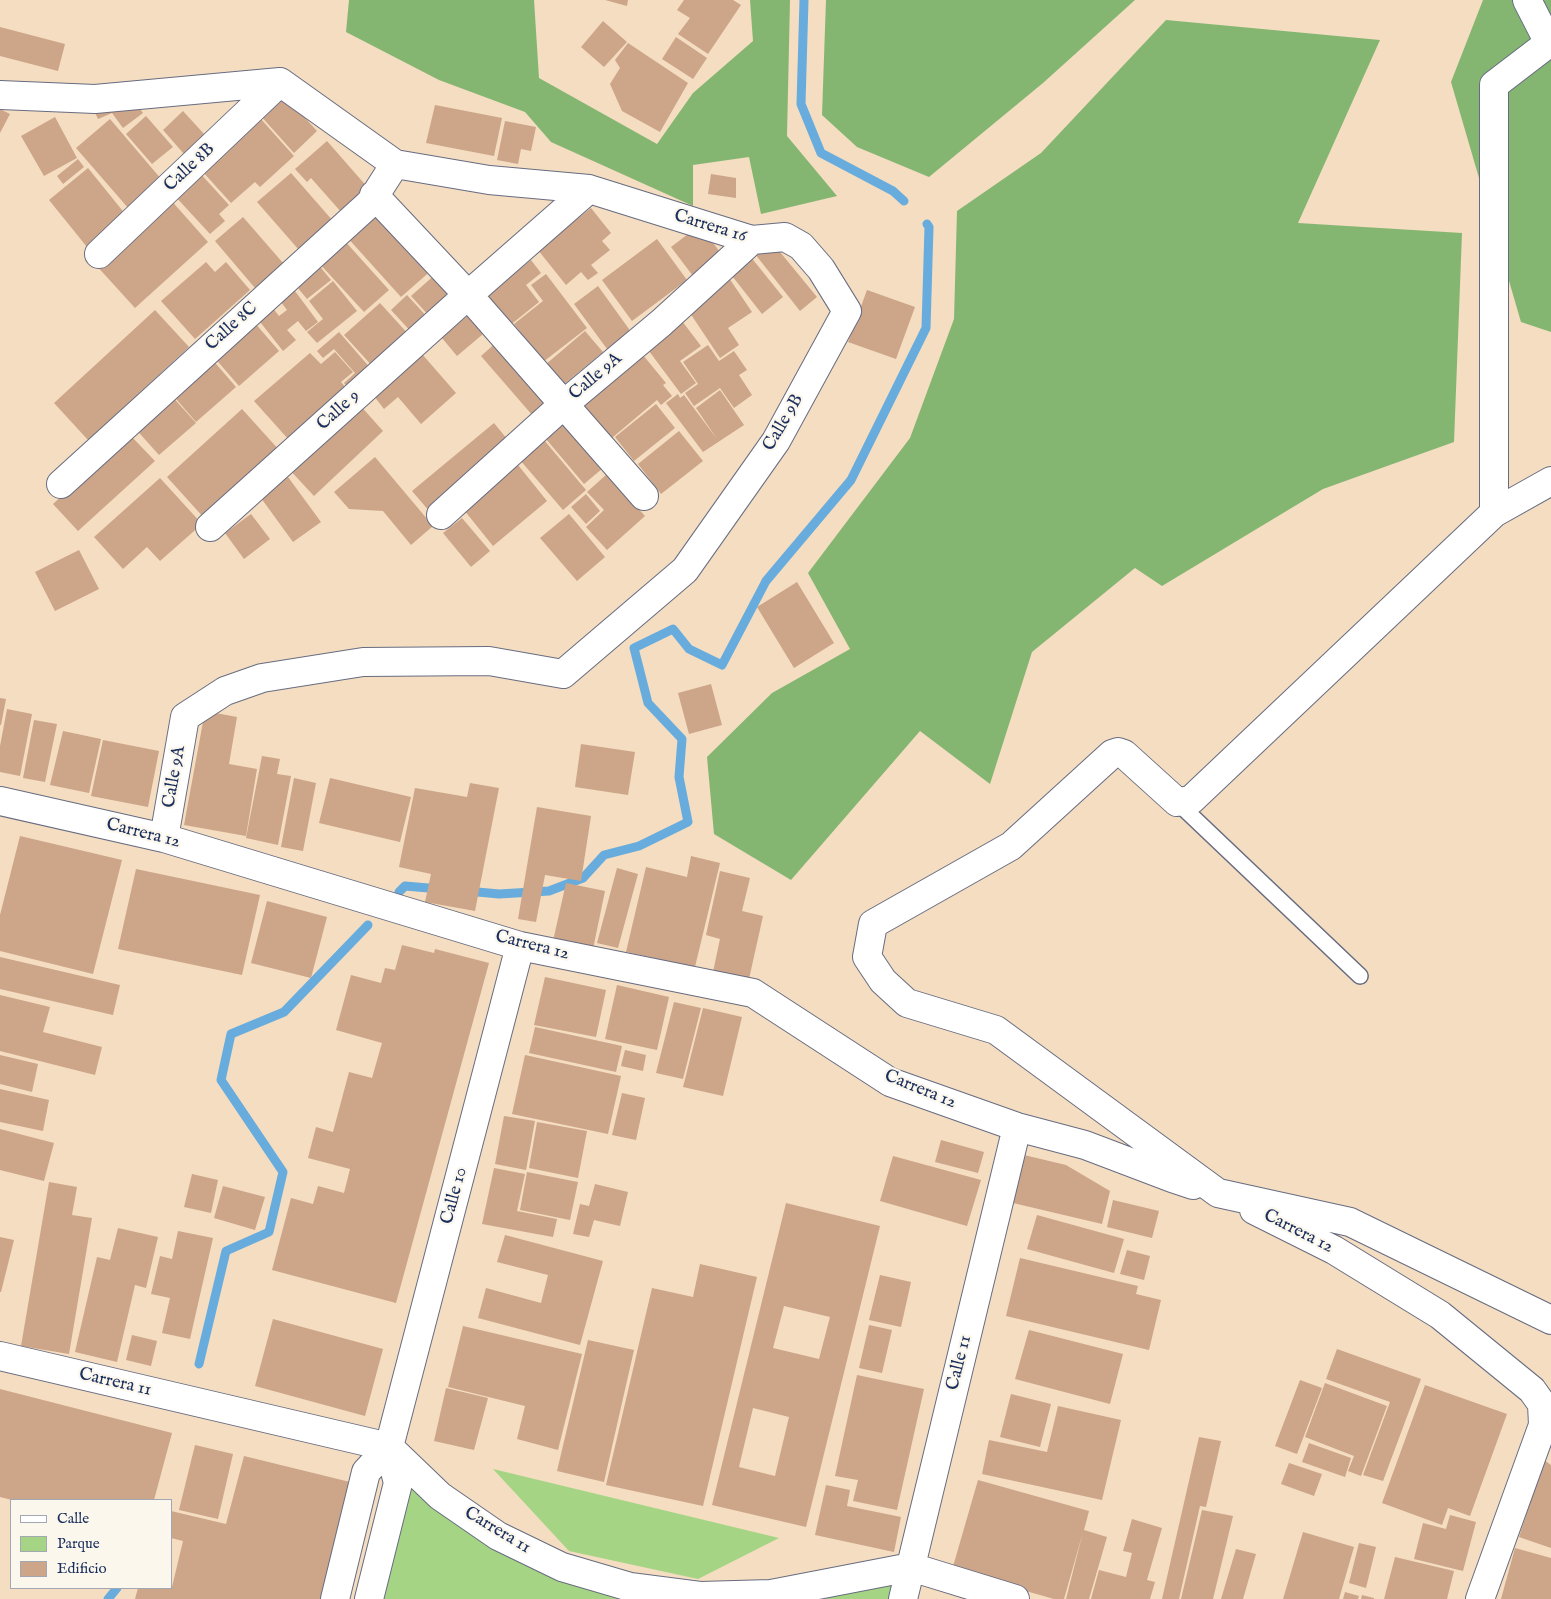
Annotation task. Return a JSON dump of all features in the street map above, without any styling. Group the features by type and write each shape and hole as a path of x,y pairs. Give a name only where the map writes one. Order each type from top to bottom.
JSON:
{"street":[{"path":"1494,513 1494,85 1549,44 1527,0"},
{"path":"0,95 95,99 280,82 395,164"},
{"name":"Calle 8B","path":"99,254 280,82"},
{"name":"Carrera 16","path":"395,164 489,180 589,189 752,240 785,237 801,246 821,268"},
{"name":"Calle 8C","path":"61,484 370,203 395,164"},
{"name":"Calle 9","path":"210,527 589,189"},
{"path":"374,195 468,295 644,496"},
{"name":"Calle 9A","path":"441,515 563,405 661,323 752,240"},
{"name":"Calle 9B","path":"185,717 225,691 262,678 363,662 489,661 562,674 685,570 776,441 846,311 821,268"},
{"path":"1551,481 1494,513 1191,800 1177,802 1124,754 1118,752 1112,754 1011,846 873,924 867,957 883,981 907,1003 996,1030 1218,1192 1350,1222 1551,1320"},
{"name":"Calle 9A","path":"164,838 185,717"},
{"name":"Carrera 12","path":"0,800 164,838 520,946 753,993 890,1082 1017,1127 1085,1144 1172,1178 1218,1192 1334,1250 1440,1315 1532,1390 1542,1404 1543,1425 1480,1599"},
{"name":"Calle 10","path":"335,1599 366,1472 389,1447 520,946"},
{"name":"Calle 11","path":"903,1599 1017,1127"},
{"name":"Carrera 11","path":"0,1356 389,1447 440,1496 498,1536 562,1567 630,1587 700,1596 771,1594 911,1567 1014,1599"},
{"name":"Calle 10","path":"369,1599 398,1483 389,1447"}],"lane":[{"path":"1177,802 1360,976"}],"green space":[{"path":"349,0 534,0 539,78 657,144 693,93 753,41 750,0 790,0 787,136 837,196 761,214 749,157 693,165 693,206 551,142 525,112 439,80 346,32"},
{"path":"826,0 1135,0 1043,83 929,177 857,147 822,115"},
{"path":"1483,0 1551,0 1551,332 1521,322 1451,82"},
{"path":"1166,20 1380,40 1298,223 1462,233 1454,442 1323,489 1162,586 1135,568 1032,652 990,784 920,731 791,880 714,834 707,757 772,693 850,649 808,573 910,438 954,319 957,211 1041,153"},
{"path":"493,1469 779,1538 698,1579 569,1551"},
{"path":"409,1487 499,1535 631,1599 384,1599"},
{"path":"906,1578 900,1599 752,1599"}],"building":[{"path":"605,0 628,0 627,6"},
{"path":"684,0 733,0 741,5 708,54 678,34 690,18 677,10"},
{"path":"603,21 627,42 604,67 581,47"},
{"path":"0,27 65,44 58,71 0,56"},
{"path":"676,37 707,58 693,79 662,59"},
{"path":"628,43 688,83 660,132 622,111 610,84 620,68 615,60"},
{"path":"282,93 317,131 294,153 259,114"},
{"path":"134,101 143,113 123,128 112,113 98,119 92,106"},
{"path":"435,105 502,118 494,156 426,143"},
{"path":"0,109 10,114 0,133"},
{"path":"183,111 205,135 184,154 163,130"},
{"path":"146,116 173,147 152,164 126,134"},
{"path":"55,117 77,158 44,176 21,136"},
{"path":"260,118 294,156 260,187 255,182 231,203 202,171"},
{"path":"110,119 162,180 129,209 76,148"},
{"path":"505,121 536,127 531,151 521,149 518,164 497,160"},
{"path":"327,141 369,189 342,213 311,178 307,182 295,169"},
{"path":"78,159 84,167 63,184 57,176"},
{"path":"88,168 126,215 87,247 49,200"},
{"path":"199,172 229,205 219,214 225,221 210,234 174,195"},
{"path":"291,173 333,221 299,250 257,202"},
{"path":"711,174 736,178 736,198 708,194"},
{"path":"169,198 208,242 135,308 95,264"},
{"path":"378,206 434,268 401,297 346,236"},
{"path":"591,208 611,233 602,241 610,250 591,265 598,273 588,280 581,272 566,285 538,250"},
{"path":"243,217 283,263 255,288 215,241"},
{"path":"700,225 722,255 693,276 671,247"},
{"path":"343,239 389,290 364,312 318,262"},
{"path":"657,239 687,280 632,321 602,280"},
{"path":"771,241 817,297 800,311 755,254"},
{"path":"750,256 783,297 762,314 729,272"},
{"path":"531,260 541,273 526,285 539,302 509,326 485,297"},
{"path":"206,262 215,272 226,262 250,290 195,339 161,301"},
{"path":"317,263 331,280 307,299 293,282"},
{"path":"438,272 458,294 431,318 411,296"},
{"path":"546,274 587,328 543,362 514,324 543,301 531,285"},
{"path":"729,278 752,312 728,328 739,345 720,358 686,307"},
{"path":"333,281 357,311 317,343 307,332 323,319 309,301"},
{"path":"598,286 634,336 610,353 574,304"},
{"path":"292,287 318,322 306,331 298,321 287,330 296,340 283,351 257,318 272,307 279,316 287,310 278,298"},
{"path":"867,290 915,307 896,359 848,342"},
{"path":"407,295 430,320 414,335 391,310"},
{"path":"380,303 410,336 374,368 344,335"},
{"path":"155,310 189,347 88,440 54,403"},
{"path":"473,311 489,329 457,356 442,338"},
{"path":"682,321 701,346 680,361 696,383 681,394 646,347"},
{"path":"254,322 279,351 239,386 213,356"},
{"path":"585,331 603,352 562,386 545,365"},
{"path":"339,332 372,370 350,390 344,383 355,373 334,349 323,358 317,351"},
{"path":"498,341 550,402 533,416 481,356"},
{"path":"708,345 719,361 734,351 747,370 739,375 752,395 734,408 720,388 694,406 685,393 698,384 683,362"},
{"path":"638,349 666,383 663,385 672,396 661,405 657,400 607,442 573,403"},
{"path":"335,352 353,372 341,382 347,389 289,440 254,401 310,353 321,364"},
{"path":"422,354 456,393 421,424 398,397 384,409 374,396"},
{"path":"211,358 236,387 196,422 171,393"},
{"path":"720,390 744,425 703,452 666,403 678,394 680,398 684,395 717,439 696,408"},
{"path":"170,394 196,423 159,455 133,426"},
{"path":"358,403 383,431 314,496 288,468"},
{"path":"656,404 675,428 634,461 615,437"},
{"path":"242,409 280,451 205,519 167,477"},
{"path":"494,423 512,445 430,512 412,491"},
{"path":"565,423 603,468 584,484 546,439"},
{"path":"679,431 703,461 661,494 638,464"},
{"path":"130,435 155,461 78,531 53,504"},
{"path":"544,440 586,490 563,510 520,460"},
{"path":"375,457 433,526 411,545 383,511 349,509 334,492"},
{"path":"518,465 547,501 493,546 464,510"},
{"path":"607,474 645,516 607,550 586,527 604,510 587,492"},
{"path":"288,477 321,522 293,542 261,498"},
{"path":"160,478 202,524 160,561 147,547 123,569 94,537"},
{"path":"586,494 600,511 586,524 571,507"},
{"path":"251,514 270,539 244,559 225,533"},
{"path":"569,514 605,557 577,581 540,538"},
{"path":"462,518 490,551 471,567 443,533"},
{"path":"79,550 99,589 55,611 35,572"},
{"path":"797,582 834,643 794,668 757,607"},
{"path":"711,684 722,725 689,734 678,693"},
{"path":"0,698 6,699 1,725 0,725"},
{"path":"7,709 32,714 20,776 0,772 0,746"},
{"path":"205,711 237,717 229,764 257,769 246,836 184,825"},
{"path":"34,720 57,724 45,782 23,778"},
{"path":"63,731 101,739 89,793 50,785"},
{"path":"103,740 159,751 148,807 91,796"},
{"path":"581,744 635,752 628,795 575,787"},
{"path":"262,756 280,759 277,774 291,776 278,845 246,838"},
{"path":"294,778 316,783 303,851 281,847"},
{"path":"330,778 411,797 400,842 319,823"},
{"path":"470,783 499,788 475,911 425,902 431,874 399,867 415,788 467,797"},
{"path":"537,807 591,816 581,881 545,875 536,922 518,919"},
{"path":"20,836 122,860 93,974 0,951 0,915"},
{"path":"691,856 720,863 694,971 667,964 668,961 626,952 646,867 687,877"},
{"path":"617,868 638,874 618,948 597,943"},
{"path":"136,869 260,895 242,975 118,949"},
{"path":"720,871 750,878 742,911 763,916 749,979 713,972 720,939 706,935"},
{"path":"566,883 605,891 593,949 553,941"},
{"path":"267,901 327,917 311,978 251,963"},
{"path":"402,945 434,953 435,949 489,963 396,1303 272,1270 291,1198 313,1204 318,1186 344,1193 350,1169 308,1158 316,1127 333,1132 349,1072 372,1078 382,1043 336,1030 351,975 381,983 385,968 395,970"},
{"path":"0,957 120,985 113,1015 0,989"},
{"path":"545,977 606,990 596,1037 534,1025"},
{"path":"617,985 669,997 657,1050 605,1039"},
{"path":"0,995 50,1007 43,1032 102,1047 95,1075 0,1051"},
{"path":"674,1002 701,1008 683,1079 656,1073"},
{"path":"703,1008 742,1017 723,1096 683,1087"},
{"path":"535,1027 622,1046 616,1072 529,1053"},
{"path":"625,1050 646,1055 643,1071 621,1066"},
{"path":"0,1055 38,1064 32,1092 0,1084"},
{"path":"525,1055 621,1076 608,1134 512,1114"},
{"path":"0,1089 49,1100 43,1131 0,1122"},
{"path":"622,1093 645,1098 636,1140 612,1135"},
{"path":"504,1116 535,1121 526,1170 495,1164"},
{"path":"537,1122 587,1131 578,1178 529,1168"},
{"path":"0,1129 54,1143 44,1181 0,1170"},
{"path":"941,1140 984,1152 978,1173 935,1162"},
{"path":"1024,1155 1066,1165 1110,1191 1102,1224 1013,1203"},
{"path":"893,1156 981,1180 967,1226 880,1201"},
{"path":"494,1168 525,1174 517,1211 557,1219 553,1237 482,1224"},
{"path":"527,1172 578,1182 570,1220 520,1210"},
{"path":"192,1174 218,1180 211,1213 184,1207"},
{"path":"49,1182 77,1187 72,1215 92,1218 69,1354 21,1346"},
{"path":"595,1184 628,1192 620,1226 594,1220 589,1237 573,1234 580,1204 589,1206"},
{"path":"223,1186 265,1197 255,1230 214,1218"},
{"path":"1113,1200 1159,1211 1152,1238 1107,1227"},
{"path":"786,1203 880,1226 806,1527 712,1505","holes":["784,1306 830,1317 819,1359 773,1348","753,1408 789,1417 775,1476 739,1467"]},
{"path":"1037,1215 1124,1239 1114,1273 1027,1249"},
{"path":"118,1228 158,1237 146,1288 135,1285 117,1362 75,1352 97,1257 110,1260"},
{"path":"178,1231 213,1238 190,1339 162,1333 170,1298 151,1294 160,1256 172,1259"},
{"path":"505,1235 603,1261 580,1345 478,1318 486,1288 541,1303 548,1275 497,1262"},
{"path":"0,1237 14,1240 1,1292 0,1292"},
{"path":"1127,1250 1150,1256 1144,1280 1120,1274"},
{"path":"1020,1258 1138,1286 1136,1294 1161,1300 1149,1350 1006,1316"},
{"path":"700,1264 757,1277 703,1506 606,1485 652,1288 693,1297"},
{"path":"880,1275 911,1282 901,1327 869,1320"},
{"path":"273,1319 383,1349 365,1416 255,1386"},
{"path":"869,1325 892,1330 882,1373 859,1368"},
{"path":"463,1326 582,1354 558,1450 517,1439 525,1406 448,1387"},
{"path":"1029,1330 1123,1354 1110,1404 1015,1379"},
{"path":"132,1335 157,1341 151,1366 126,1360"},
{"path":"588,1340 634,1350 604,1482 557,1471"},
{"path":"1337,1349 1421,1379 1383,1481 1363,1475 1390,1402 1326,1379"},
{"path":"857,1375 924,1389 897,1510 853,1501 858,1480 835,1476"},
{"path":"1300,1380 1322,1388 1297,1454 1275,1446"},
{"path":"1325,1383 1387,1406 1361,1476 1348,1471 1354,1456 1305,1437"},
{"path":"1425,1385 1507,1414 1470,1516 1448,1508 1442,1525 1382,1503"},
{"path":"446,1388 488,1398 474,1450 434,1441"},
{"path":"0,1389 172,1433 154,1499 10,1500 0,1497"},
{"path":"1011,1394 1051,1404 1040,1447 1000,1437"},
{"path":"1058,1406 1121,1420 1102,1500 982,1474 989,1440 1047,1452"},
{"path":"1199,1437 1221,1441 1206,1507 1200,1506 1179,1599 1162,1599"},
{"path":"1309,1443 1351,1458 1345,1477 1302,1462"},
{"path":"195,1445 233,1454 218,1519 179,1510"},
{"path":"244,1456 350,1482 321,1599 135,1599 138,1589 172,1589 183,1541 172,1538 172,1511 226,1524"},
{"path":"1544,1460 1551,1465 1551,1548 1519,1537"},
{"path":"1289,1463 1322,1474 1314,1496 1281,1484"},
{"path":"978,1480 1089,1511 1084,1530 1107,1537 1089,1599 1066,1599 1083,1532 1064,1599 1054,1599 952,1570"},
{"path":"826,1485 850,1490 847,1506 901,1517 894,1552 815,1535"},
{"path":"1202,1510 1233,1516 1213,1599 1181,1599"},
{"path":"1450,1515 1476,1522 1463,1571 1414,1559 1423,1523 1446,1529"},
{"path":"1132,1519 1162,1528 1147,1580 1155,1582 1150,1599 1091,1599 1099,1570 1126,1577 1132,1553 1123,1551"},
{"path":"1303,1532 1354,1547 1339,1599 1283,1599"},
{"path":"1359,1543 1376,1547 1366,1588 1349,1583"},
{"path":"1515,1548 1551,1558 1551,1599 1501,1599"},
{"path":"1236,1549 1256,1554 1243,1599 1221,1599"},
{"path":"1395,1557 1454,1571 1447,1599 1384,1599"},
{"path":"1345,1592 1359,1596 1358,1599 1343,1599"},
{"path":"1362,1595 1374,1598 1374,1599 1361,1599"}],"waterway":[{"path":"804,0 801,104 821,153 893,191 904,201"},
{"path":"467,891 499,894 549,891 583,878 604,855 639,846 688,822 679,777 682,739 648,703 634,648 673,629 689,649 722,665 766,581 851,480 926,328 929,227 927,224"},
{"path":"399,892 405,886 440,889"},
{"path":"199,1364 226,1251 269,1232 283,1172 221,1080 231,1034 284,1012 368,925"},
{"path":"108,1599 116,1589"}]}
